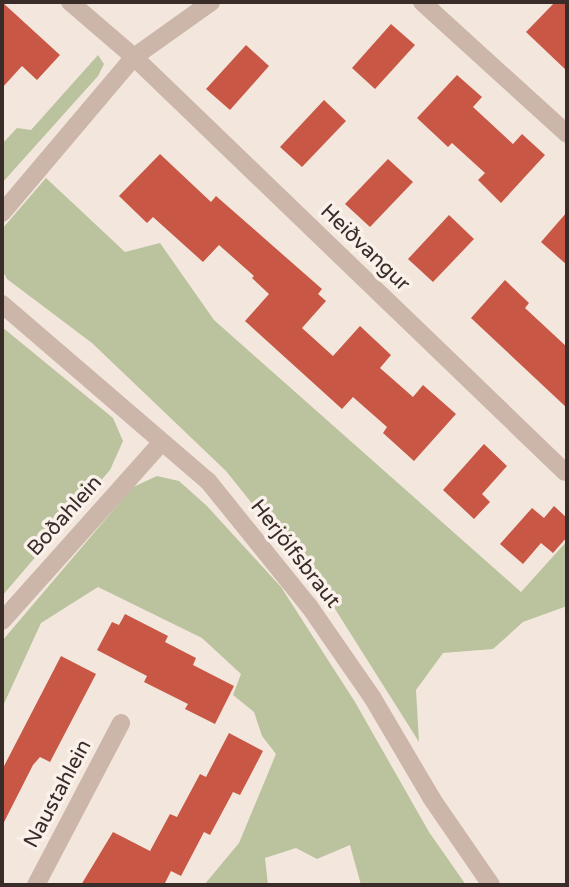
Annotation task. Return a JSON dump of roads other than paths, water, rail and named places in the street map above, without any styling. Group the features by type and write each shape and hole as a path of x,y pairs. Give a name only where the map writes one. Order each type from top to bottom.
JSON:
{"street":[{"name":"Heiðvangur","path":"70,2 134,57 565,472"},
{"path":"2,213 134,57 211,2"},
{"path":"422,2 567,134"},
{"name":"Herjólfsbraut","path":"2,304 208,481 309,606 373,697 432,799 491,885"},
{"name":"Boðahlein","path":"2,621 162,442"},
{"name":"Naustahlein","path":"36,885 121,723"}]}
